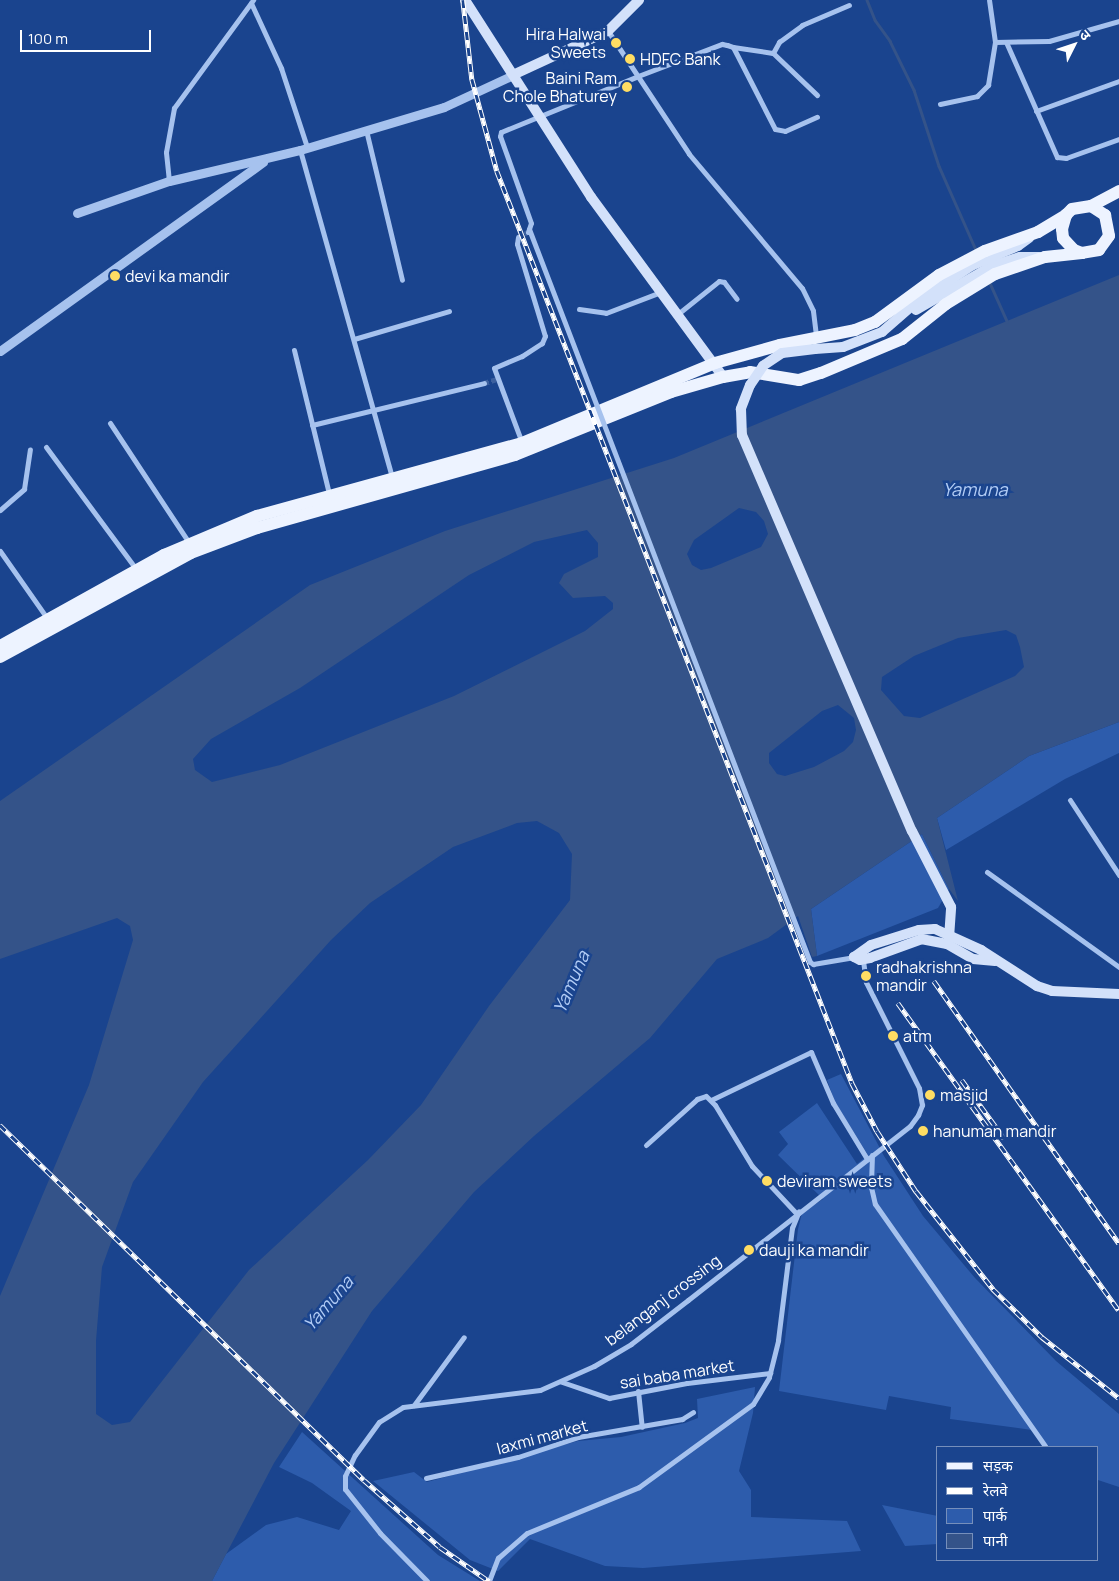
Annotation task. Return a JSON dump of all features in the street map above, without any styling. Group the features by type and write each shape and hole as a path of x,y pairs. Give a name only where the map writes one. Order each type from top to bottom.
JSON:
{"main road":[{"path":"465,0 514,74 537,117 618,237 679,314 723,377"},
{"path":"514,74 608,31 639,0"},
{"path":"0,646 136,570 189,543 257,516 522,443 715,363 816,344 864,341 973,270 990,262 1080,206 1091,206 1119,191"},
{"path":"1091,206 1105,215 1109,236"},
{"path":"1066,215 1062,229 1063,238 1067,245 1082,253"},
{"path":"947,944 950,933 951,907 912,831 742,435 741,409 750,385 763,366 782,353 816,344 875,322 939,275 973,270 990,262 1099,250 1119,222"},
{"path":"0,657 190,553 294,516 515,455 671,392 723,377 750,372 799,380 822,373 902,340 946,304 973,270"},
{"path":"859,958 934,928 950,933 1037,986 1052,991 1119,994"},
{"path":"903,940 922,939 947,944 973,959 995,961"}],"street":[{"path":"940,104 969,99 985,90 995,42 989,0"},
{"path":"169,181 166,152 174,108 252,2 281,68 392,479"},
{"path":"773,53 779,42 802,25 849,5"},
{"path":"995,42 1067,38 1119,21"},
{"path":"608,31 689,154 802,288 813,311 816,344"},
{"path":"1006,42 1057,157 1066,158 1119,139"},
{"path":"817,95 773,53 722,44 505,129 500,136 531,223 528,230 810,962 813,964 859,958"},
{"path":"733,47 775,130 785,131 817,117"},
{"path":"77,213 169,181 267,158 444,107 514,74"},
{"path":"1036,111 1119,81"},
{"path":"366,130 402,280"},
{"path":"0,351 267,158"},
{"path":"518,237 517,244 545,336 542,343 522,356 494,368 522,443"},
{"path":"679,314 719,281 724,282 738,299"},
{"path":"579,309 606,313 662,292"},
{"path":"354,339 449,311"},
{"path":"294,350 329,495"},
{"path":"312,426 484,383"},
{"path":"110,423 189,543"},
{"path":"46,447 136,570"},
{"path":"0,510 24,489 30,448"},
{"path":"0,551 49,620"},
{"path":"1070,800 1119,875"},
{"path":"987,872 1119,968"},
{"name":"belanganj crossing","path":"427,1581 349,1498 344,1482 355,1455 379,1422 396,1409 414,1405 514,1395 562,1382 631,1344 797,1212 910,1126 922,1105 919,1088 863,975 859,958"},
{"path":"711,1100 811,1052 833,1102 870,1157 871,1187 875,1204 1045,1446"},
{"path":"489,1581 498,1558 527,1533 628,1493 705,1442 753,1404 770,1373 778,1340 792,1228 797,1212 752,1166 711,1100 701,1096 646,1145"},
{"path":"414,1405 464,1337"},
{"name":"sai baba market","path":"562,1382 609,1398 638,1391 770,1373"},
{"path":"638,1391 642,1428"},
{"name":"laxmi market","path":"426,1478 518,1457 578,1437 642,1428 682,1419 693,1412"}],"green space":[{"path":"1119,722 1119,753 1065,779 946,850 937,818 1029,756"},
{"path":"922,834 949,889 938,908 817,956 811,909"},
{"path":"841,1074 884,1156 923,1216 975,1278 1056,1361 1119,1414 1119,1487 1099,1480 1099,1446 1049,1446 1032,1430 950,1419 951,1407 889,1396 886,1410 779,1391 798,1229 802,1213 823,1199 778,1155 788,1144 779,1132 817,1103 857,1164 868,1155 835,1102 827,1080"},
{"path":"755,1387 753,1413 739,1471 751,1490 751,1517 847,1521 861,1551 643,1568 605,1566 530,1539 498,1571 470,1560 373,1481 414,1472 427,1482 578,1441 621,1437 685,1423 698,1418 697,1399"},
{"path":"302,1432 438,1555 480,1581 212,1581 226,1554 266,1525 297,1517 339,1530 351,1511 312,1483 279,1467"},
{"path":"882,1505 936,1516 936,1544 905,1546"}],"water":[{"name":"Yamuna","path":"1119,275 1119,722 1029,756 937,818 958,901 949,889 922,834 811,909 817,956 812,957 798,916 768,938 717,959 650,1038 534,1136 474,1192 372,1311 274,1463 212,1581 0,1581 0,1296 89,1085 133,940 130,926 117,918 0,959 0,801 310,585 445,531 674,458","holes":["739,508 756,512 764,521 768,534 761,547 711,568 701,570 692,565 687,554 694,540","587,530 598,543 598,557 564,574 559,583 573,598 605,596 613,603 613,609 585,631 454,696 280,765 212,782 195,770 193,759 211,739 300,688 469,575 534,542","1006,630 1016,635 1024,667 1015,676 920,718 904,716 881,690 882,677 914,656 958,638","838,705 854,718 856,730 853,742 844,751 814,767 785,776 777,774 769,763 769,753 822,711","537,821 559,833 572,854 570,900 489,1006 421,1105 368,1160 249,1270 130,1422 112,1425 96,1414 96,1341 102,1267 133,1182 203,1082 331,940 370,903 453,847 517,823"]}],"waterway":[{"path":"867,0 875,20 890,41 914,90 939,166 976,250"},
{"path":"990,283 1007,321"}],"tunnel":[{"path":"518,237 528,232"},
{"path":"484,383 497,379"}],"railway":[{"path":"463,0 472,79 497,171 852,1083 877,1131 916,1191 993,1289 1042,1337 1119,1398"},
{"path":"934,981 1119,1243"},
{"path":"898,1003 1119,1310"},
{"path":"962,1080 1004,1138"},
{"path":"0,1125 364,1480 440,1547 489,1581"}],"place":[{"name":"Hira Halwai Sweets","path":"616,43"},
{"name":"HDFC Bank","path":"630,59"},
{"name":"Baini Ram Chole Bhaturey","path":"627,87"},
{"name":"devi ka mandir","path":"115,276"},
{"name":"radhakrishna mandir","path":"866,976"},
{"name":"atm","path":"893,1036"},
{"name":"masjid","path":"930,1095"},
{"name":"hanuman mandir","path":"923,1131"},
{"name":"deviram sweets","path":"767,1181"},
{"name":"dauji ka mandir","path":"749,1250"}]}
